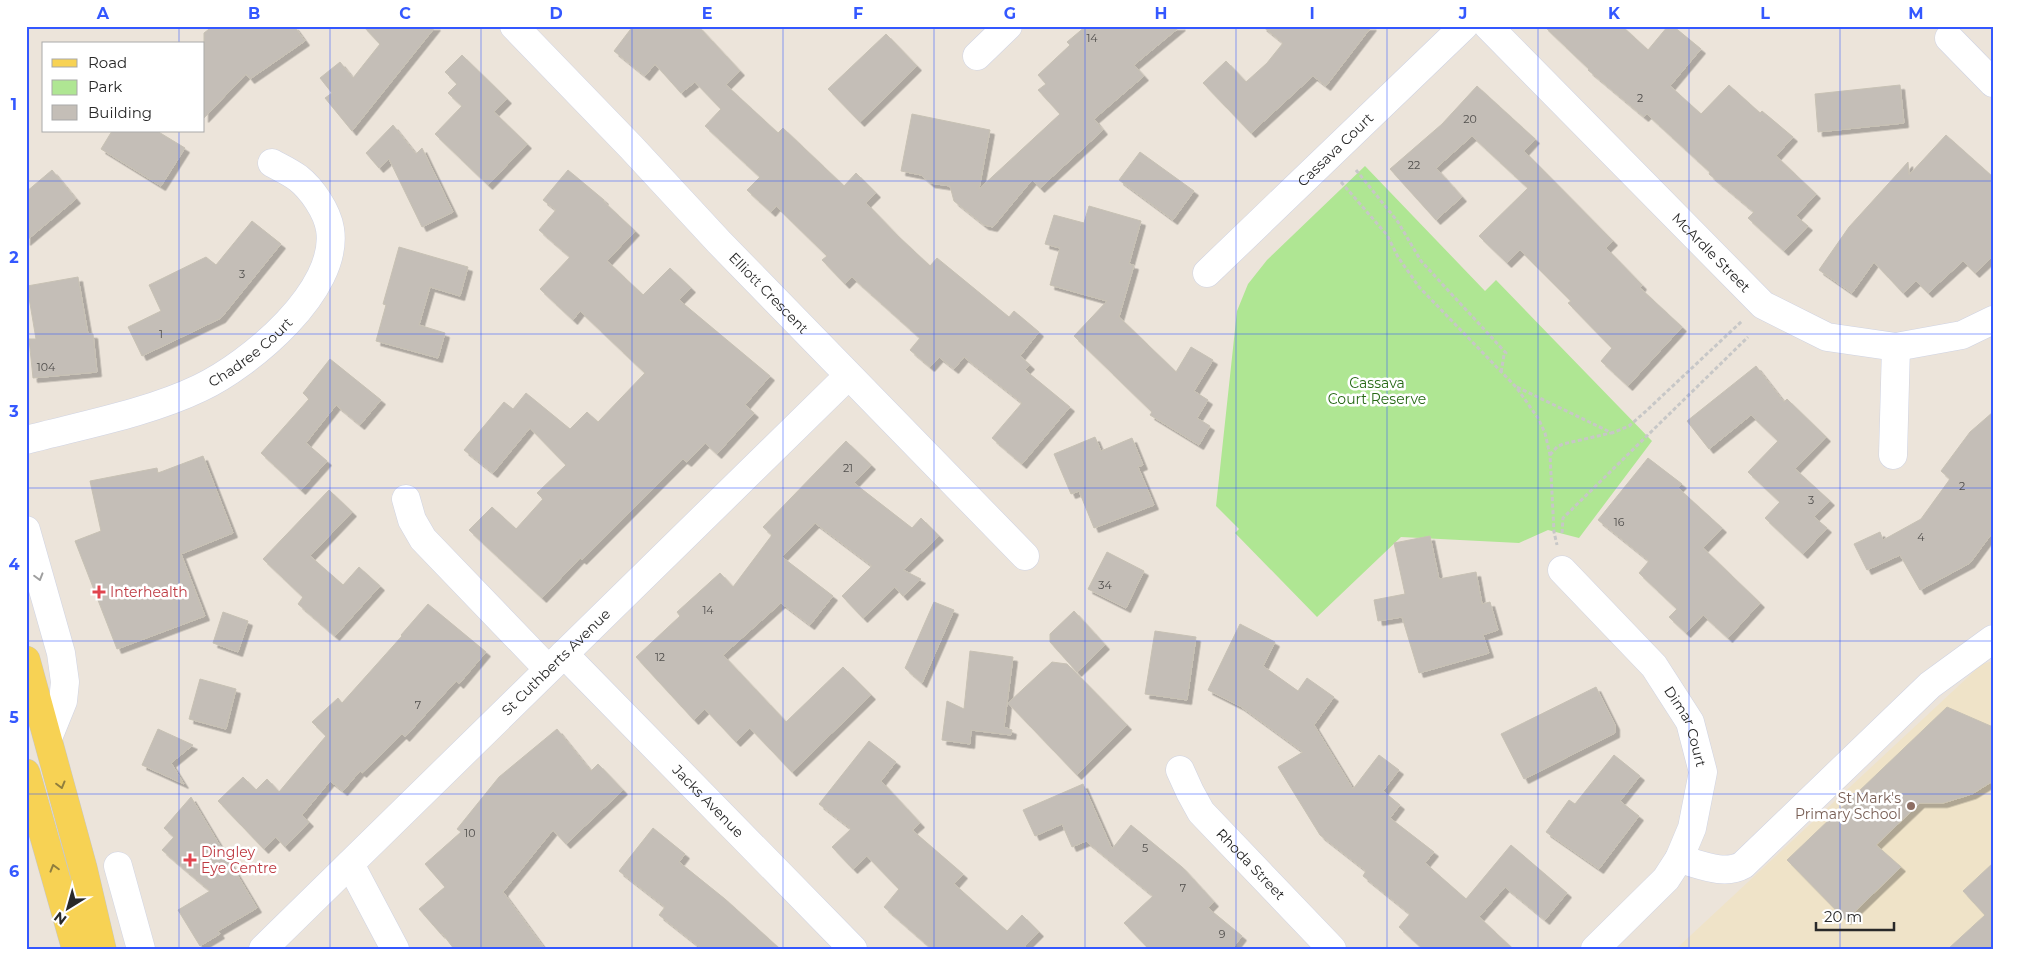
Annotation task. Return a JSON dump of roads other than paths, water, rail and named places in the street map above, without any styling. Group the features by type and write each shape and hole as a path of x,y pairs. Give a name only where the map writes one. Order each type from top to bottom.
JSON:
{"main road":[{"path":"26,660 83,868 102,949"},
{"path":"26,773 76,949"}],"street":[{"name":"Elliott Crescent","path":"514,26 848,376 1026,556"},
{"path":"977,56 1008,26"},
{"name":"Cassava Court","path":"1207,273 1464,26"},
{"name":"McArdle Street","path":"1488,26 1763,305 1827,337 1896,347 1962,335 1993,320"},
{"path":"1949,38 1993,83"},
{"name":"Chadree Court","path":"26,440 163,404 200,388 240,364 262,347 292,316 312,292 324,269 329,248 330,229 325,215 313,195 299,179 272,163"},
{"path":"1892,455 1896,347"},
{"name":"St Cuthberts Avenue","path":"263,949 848,376"},
{"name":"Jacks Avenue","path":"406,499 412,520 423,539 435,554 556,661 853,949"},
{"path":"26,530 61,653 66,682 63,701 48,738"},
{"name":"Dimar Court","path":"1562,570 1654,666 1690,722 1703,772 1692,828 1679,859 1666,878 1595,949"},
{"path":"1679,859 1715,869 1737,869 1744,865 1930,685 1993,640"},
{"name":"Rhoda Street","path":"1180,770 1201,812 1332,949"},
{"path":"350,864 395,949"},
{"path":"118,866 141,949"}],"place":[{"name":"Interhealth","path":"99,592"},
{"name":"St Mark's Primary School","path":"1911,806"},
{"name":"Dingley Eye Centre","path":"190,860"}],"park label":[{"name":"Cassava Court Reserve","path":"1377,392"}]}
